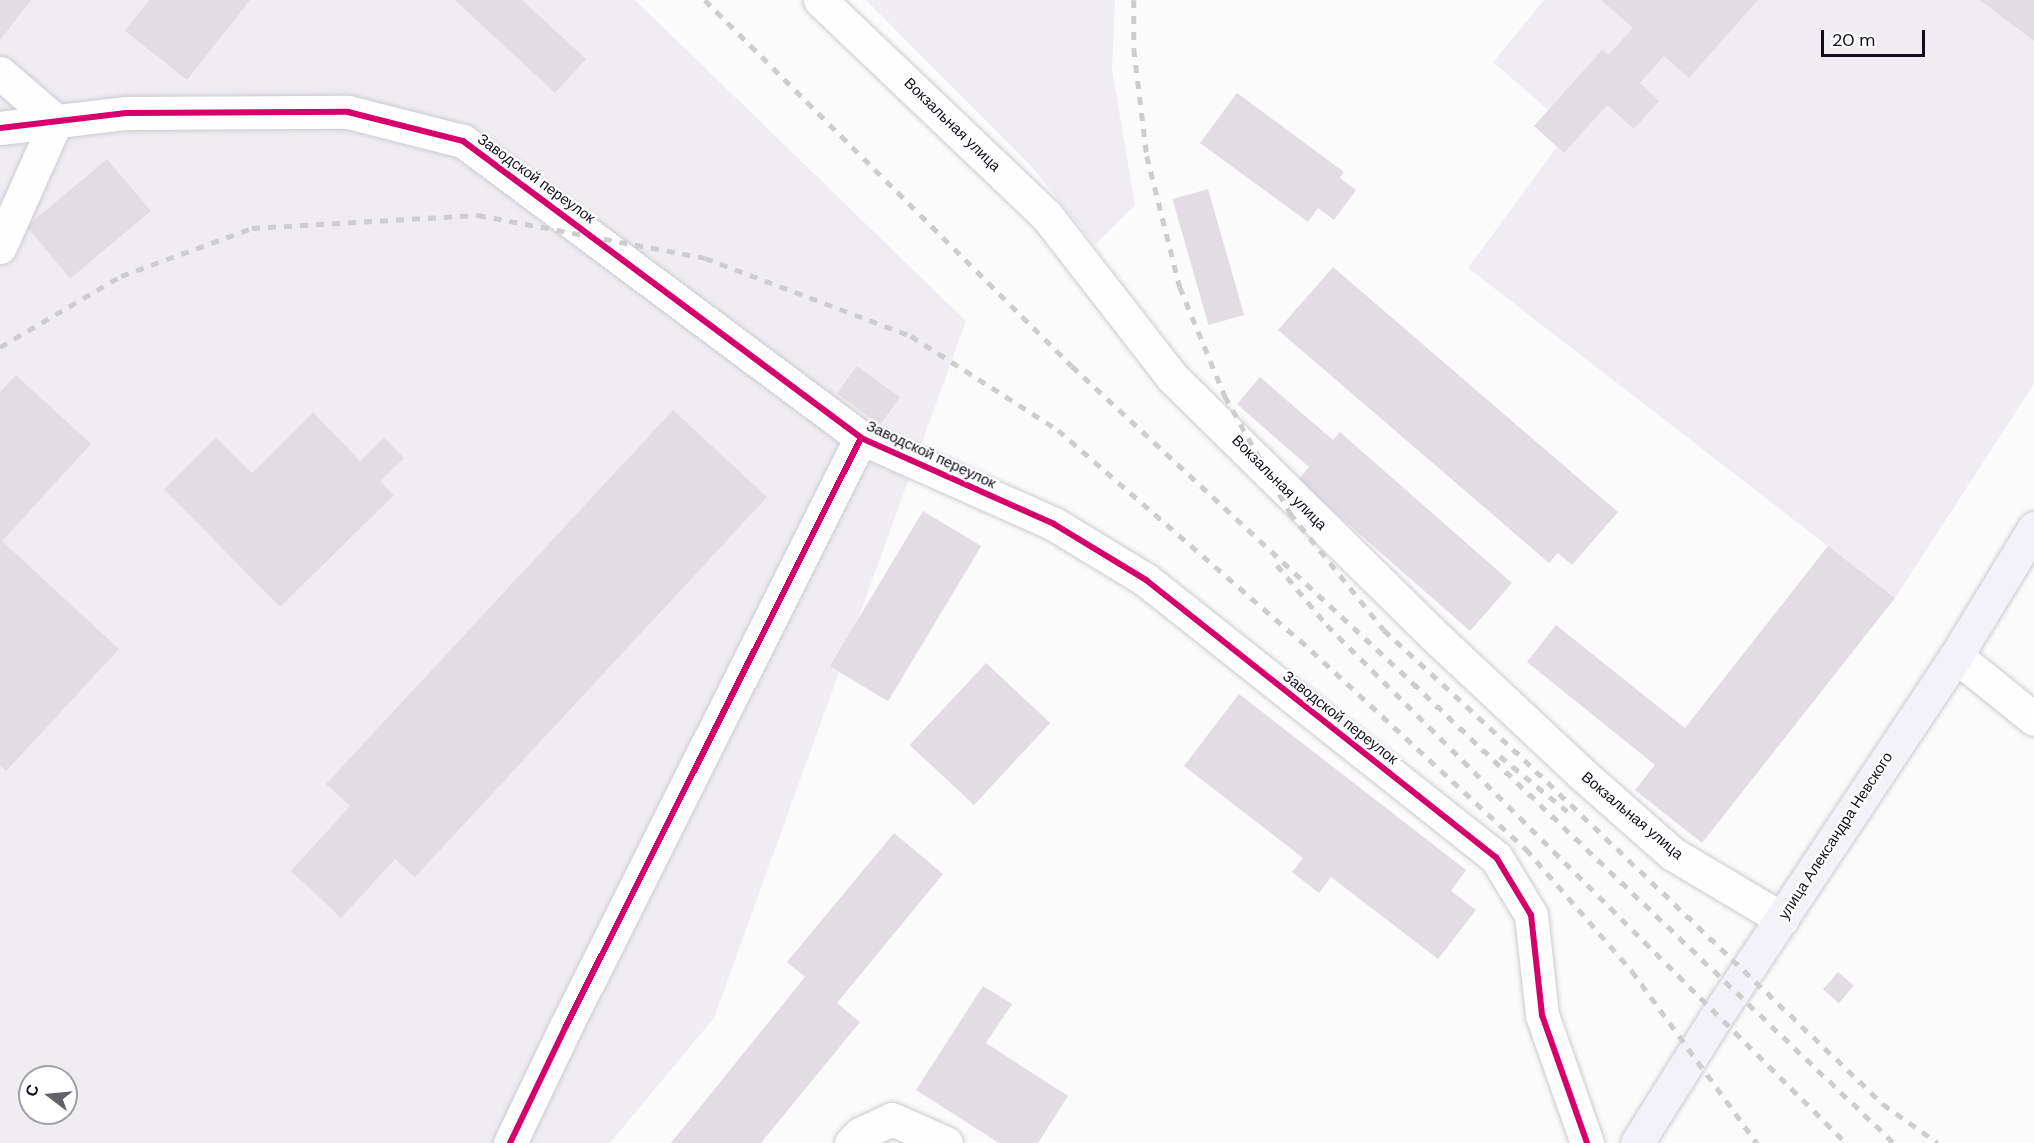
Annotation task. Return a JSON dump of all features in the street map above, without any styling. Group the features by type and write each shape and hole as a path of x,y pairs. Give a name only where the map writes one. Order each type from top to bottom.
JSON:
{"main road":[{"name":"улица Александра Невского","path":"1637,1143 1956,656 2034,528"}],"street":[{"name":"Вокзальная улица","path":"820,0 1046,215 1172,377 1440,641 1581,773 1673,854 1782,919"},
{"path":"0,73 56,121 0,247"},
{"name":"Заводской переулок","path":"0,128 126,113 348,112 464,141 861,438 1054,524 1146,580 1496,857 1531,915 1542,1015 1587,1143"},
{"path":"510,1143 566,1026 861,438"},
{"path":"1956,656 2034,720"},
{"path":"851,1143 860,1134 892,1119 946,1143"}],"shaded area":[{"path":"0,0 635,0 966,321 714,1018 610,1143 0,1143"},
{"path":"866,0 1115,0 1112,69 1135,205 1095,245 1030,165"},
{"path":"1544,0 2034,0 2034,384 1895,598 1468,268 1570,129 1493,62"}],"building":[{"path":"0,0 31,0 0,40"},
{"path":"149,0 250,0 187,80 125,31"},
{"path":"455,0 522,0 586,59 555,93"},
{"path":"1601,0 1758,0 1689,78 1664,56 1640,83 1659,101 1634,129 1607,105 1564,153 1534,126 1602,50 1608,55 1633,28"},
{"path":"1980,0 2034,0 2034,41"},
{"path":"1237,93 1344,172 1340,178 1356,190 1334,220 1318,208 1308,222 1200,143"},
{"path":"107,159 151,211 70,279 27,226"},
{"path":"1208,189 1244,315 1209,325 1172,199"},
{"path":"1333,267 1618,512 1572,565 1558,553 1549,563 1278,330"},
{"path":"857,366 900,397 880,425 837,394"},
{"path":"16,375 91,444 2,541 119,649 6,771 0,765 0,392"},
{"path":"1260,377 1333,440 1340,432 1512,583 1470,631 1298,480 1309,467 1237,404"},
{"path":"673,410 767,497 415,877 395,859 341,918 291,871 350,806 326,784"},
{"path":"313,412 360,461 384,437 404,458 380,481 394,495 280,607 164,489 216,437 252,473"},
{"path":"923,511 981,546 888,701 830,666"},
{"path":"1828,546 1895,598 1702,843 1635,790 1655,765 1527,662 1556,625 1685,728"},
{"path":"986,663 1050,723 974,805 910,745"},
{"path":"1239,694 1466,870 1451,891 1476,910 1438,959 1331,877 1319,893 1292,872 1303,858 1184,766"},
{"path":"894,833 943,874 837,1003 860,1022 761,1143 671,1143 805,977 787,962"},
{"path":"1838,972 1854,986 1839,1003 1823,989"},
{"path":"983,986 1012,1004 986,1043 1068,1096 1038,1143 999,1143 916,1090"}],"railway":[{"path":"705,0 1072,366 1413,683 1894,1143"},
{"path":"1134,0 1134,49 1147,156 1180,287 1225,396 1290,513 1384,630 1513,749 1883,1104 1938,1143"},
{"path":"0,347 121,276 252,228 478,215 705,258 911,336 1058,430 1300,640 1526,849 1632,971 1757,1143"},
{"path":"1277,565 1327,625 1846,1143"},
{"path":"1500,756 1567,811"}],"cycle path":[{"path":"0,128 126,113 348,112 463,141 861,438 1054,524 1146,580 1496,857 1531,915 1542,1015 1587,1143"},
{"path":"510,1143 566,1026 861,438"}]}
